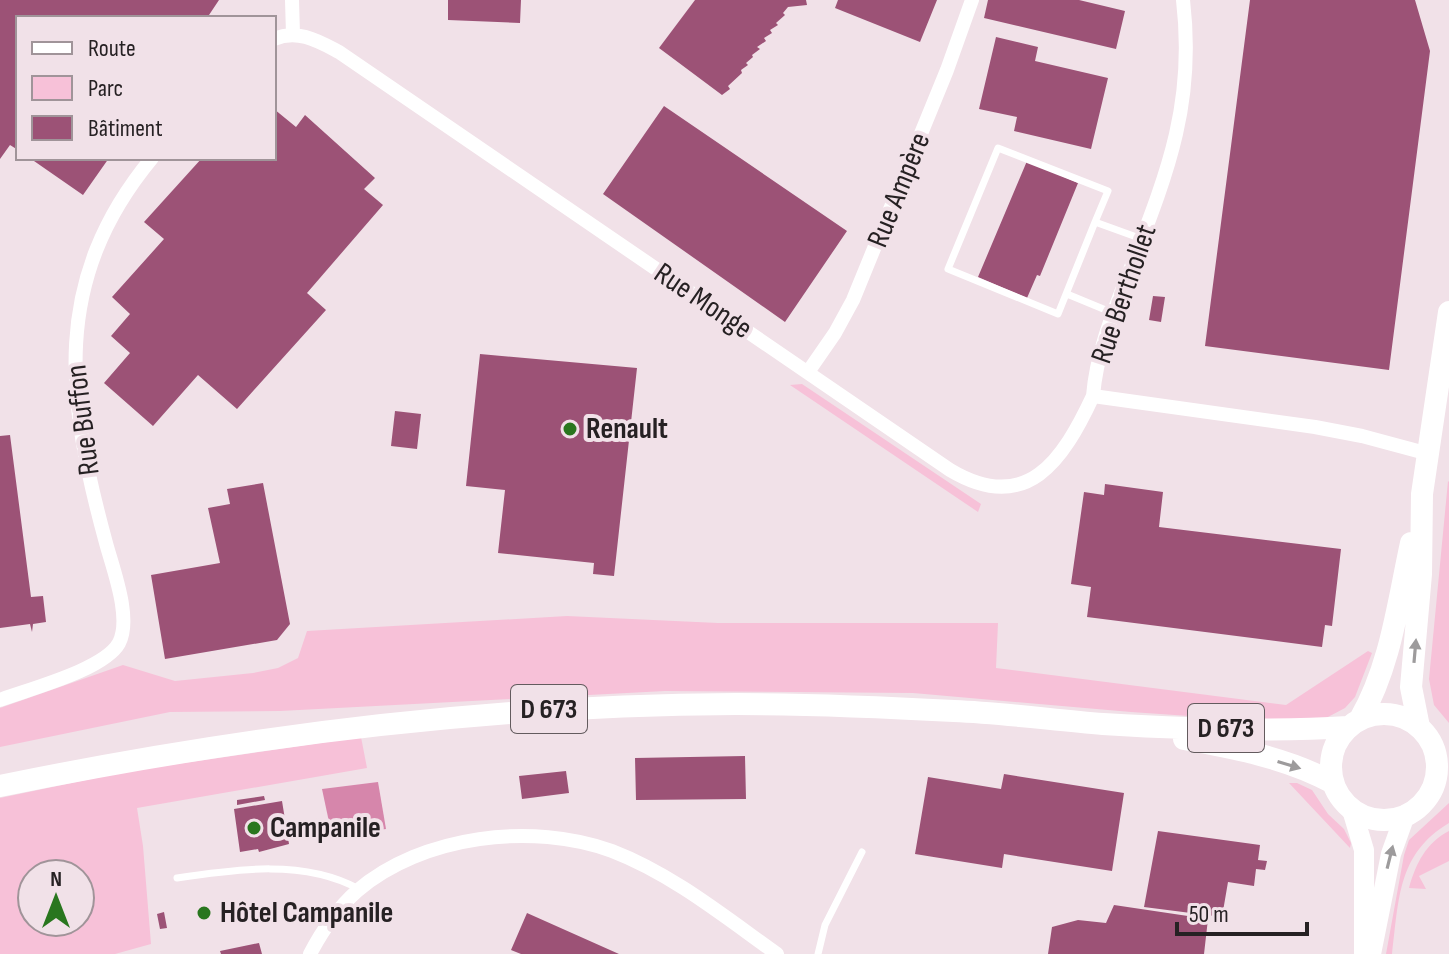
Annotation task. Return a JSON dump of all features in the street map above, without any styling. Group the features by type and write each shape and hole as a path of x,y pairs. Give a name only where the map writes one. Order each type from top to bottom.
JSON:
{"main road":[{"path":"1354,723 1370,715 1391,714 1419,727 1441,749 1433,786 1439,792 1405,815 1390,820 1374,819 1352,810 1343,801 1333,783 1332,753 1379,680 1388,652 1422,494 1449,312"},
{"path":"1419,727 1411,687 1421,574 1422,494"},
{"name":"D 673","path":"0,786 167,753 289,735 550,709 753,704 954,711 1104,724 1197,728 1354,723"},
{"name":"D 673","path":"1104,724 1222,746 1297,767 1333,783"},
{"path":"1352,810 1364,850 1364,954"},
{"path":"1371,954 1393,845 1405,815"}],"street":[{"path":"276,38 293,34 292,0"},
{"name":"Rue Ampère","path":"808,372 853,300 936,99 972,0"},
{"name":"Rue Berthollet","path":"1183,0 1187,61 1185,97 1173,150 1099,356 1093,396 1315,427 1429,454"},
{"name":"Rue Monge","path":"293,34 315,39 339,52 950,470 974,483 993,487 1027,483 1049,468 1072,438 1093,396"},
{"name":"Rue Buffon","path":"0,700 101,660 117,647 123,627 122,609 83,450 74,386 74,350 81,307 98,246 127,192 151,160"},
{"path":"310,954 334,917 360,889 399,865 448,847 498,838 569,840 610,850 650,869 694,896 777,954"}],"lane":[{"path":"998,148 1108,191 1095,222 1058,314 948,269 998,148"},
{"path":"1095,222 1142,239"},
{"path":"1067,294 1113,313"},
{"path":"818,954 825,925 862,852"},
{"path":"177,878 236,868 288,870 344,881 360,889"}],"green space":[{"path":"802,384 981,504 978,512 790,385"},
{"path":"1448,481 1449,723 1434,705 1429,679"},
{"path":"567,616 718,623 998,623 996,668 1286,705 1368,651 1372,653 1355,697 1345,708 1326,718 1262,721 913,693 665,691 280,711 170,712 0,747 0,708 123,665 175,681 253,673 278,668 298,658 307,631"},
{"path":"361,737 367,768 137,808 151,944 115,954 0,954 0,798 129,771"},
{"path":"1289,783 1312,790 1328,814 1344,829 1351,843 1350,848"},
{"path":"1449,803 1449,823 1432,835 1410,864 1399,897 1392,954 1386,954 1409,840"},
{"path":"1449,831 1449,861 1419,876 1426,889 1409,888 1423,855 1434,841"}],"shaded area":[{"path":"378,782 386,829 332,836 322,789"}],"building":[{"path":"0,0 219,0 208,16 16,16 16,149 10,145 0,159"},
{"path":"448,0 521,0 520,23 448,20"},
{"path":"695,0 806,0 807,5 788,7 776,23 778,25 770,30 772,33 764,38 766,41 757,47 760,49 746,63 748,65 741,70 742,73 728,86 730,89 722,95 659,48"},
{"path":"838,0 937,0 920,42 835,8"},
{"path":"988,0 1079,0 1125,11 1116,49 984,18"},
{"path":"1250,0 1415,0 1430,51 1389,370 1205,346"},
{"path":"996,37 1038,47 1035,61 1108,78 1091,149 1014,131 1017,117 979,109"},
{"path":"664,106 847,231 785,322 603,194"},
{"path":"276,111 296,127 305,115 375,178 364,189 383,205 307,293 326,310 237,409 198,375 153,426 104,383 130,353 111,336 130,314 112,297 164,239 144,222 200,160 276,160"},
{"path":"35,160 108,160 83,195"},
{"path":"1027,161 1078,183 1040,276 1037,275 1027,298 978,277"},
{"path":"1153,296 1165,297 1161,322 1149,320"},
{"name":"Renault","path":"480,354 637,368 614,576 593,574 594,563 498,553 505,490 466,486"},
{"path":"395,411 421,414 417,449 391,446"},
{"path":"10,435 31,597 43,596 46,622 33,624 32,632 30,624 0,628 0,436"},
{"path":"263,483 290,624 277,640 165,659 151,575 220,563 208,508 230,504 227,489"},
{"path":"1105,484 1163,492 1159,527 1341,549 1332,626 1325,625 1322,647 1087,617 1091,587 1071,584 1084,492 1104,495"},
{"path":"745,756 746,799 636,800 635,758"},
{"path":"566,771 569,793 522,799 519,776"},
{"path":"1004,774 1124,793 1112,871 1004,854 1002,868 915,854 928,777 1001,789"},
{"path":"264,796 265,800 237,805 237,800"},
{"path":"282,801 289,844 259,852 258,849 240,852 234,809"},
{"path":"1158,831 1260,845 1258,860 1267,861 1265,870 1256,869 1254,886 1228,882 1222,917 1144,907"},
{"path":"1114,905 1208,919 1204,954 1048,954 1052,927 1078,920 1106,923"},
{"path":"164,912 167,928 160,929 157,914"},
{"path":"527,913 619,954 521,954 511,950"},
{"path":"259,943 262,954 221,954 220,951"}],"place":[{"name":"Renault","path":"570,429"},
{"name":"Campanile","path":"254,828"},
{"name":"Hôtel Campanile","path":"204,913"}]}
